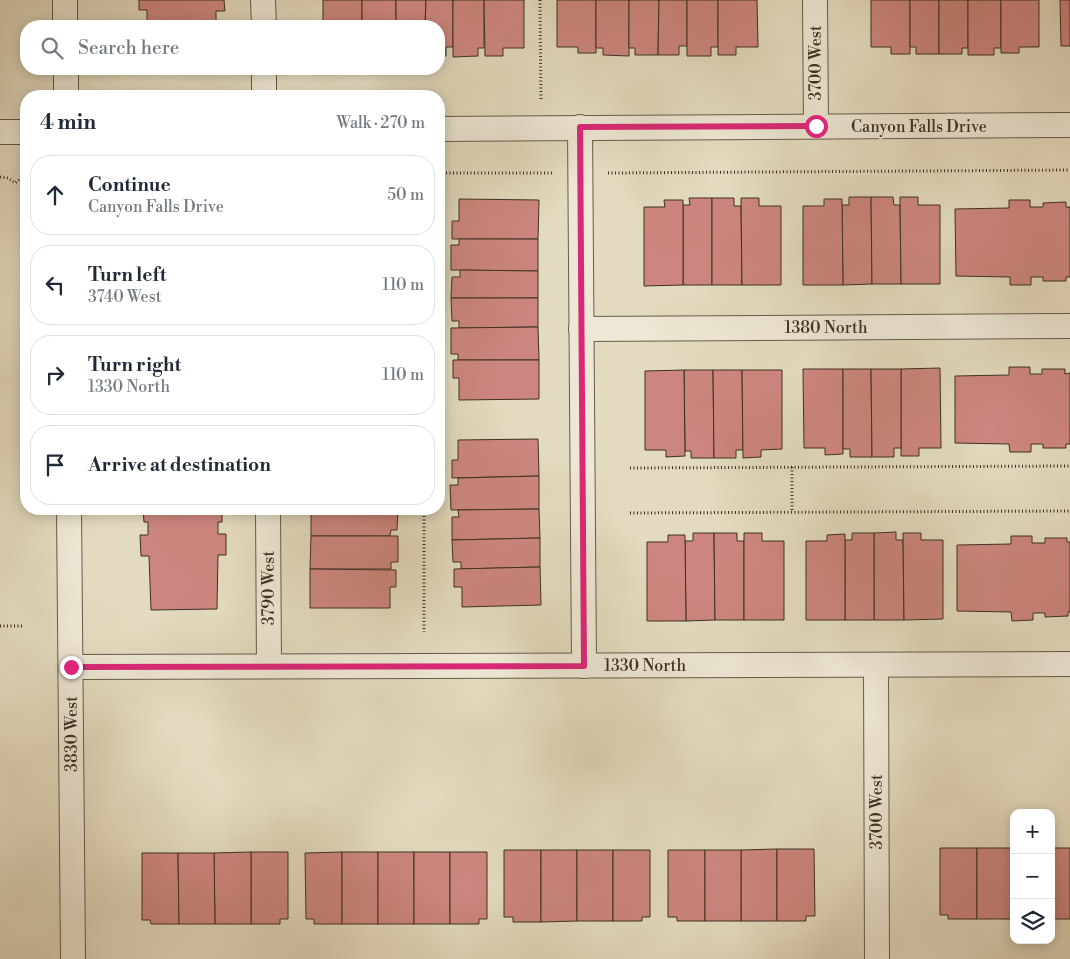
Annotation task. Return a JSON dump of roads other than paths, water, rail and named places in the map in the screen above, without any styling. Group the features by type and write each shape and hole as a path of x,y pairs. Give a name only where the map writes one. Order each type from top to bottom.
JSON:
{"street":[{"path":"65,0 65,20"},
{"path":"263,0 264,20"},
{"name":"3700 West","path":"815,0 816,126"},
{"path":"66,75 66,90"},
{"path":"264,75 264,90"},
{"name":"Canyon Falls Drive","path":"445,129 1070,125"},
{"path":"580,127 584,666"},
{"path":"0,132 20,132"},
{"name":"1380 North","path":"581,329 1070,326"},
{"name":"3830 West","path":"69,515 73,959"},
{"name":"3790 West","path":"268,515 269,666"},
{"name":"1330 North","path":"71,667 1070,664"},
{"name":"3700 West","path":"876,665 877,959"}]}
